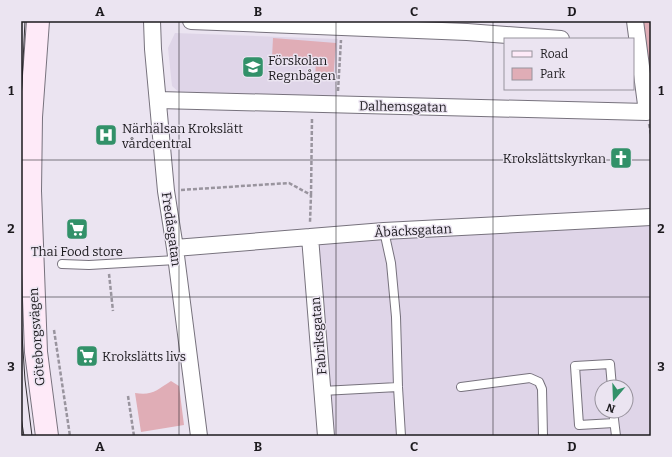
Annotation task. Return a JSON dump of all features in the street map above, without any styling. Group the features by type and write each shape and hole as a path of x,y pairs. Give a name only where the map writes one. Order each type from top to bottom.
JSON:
{"main road":[{"name":"Göteborgsvägen","path":"38,21 31,116 30,191 36,352 47,436"}],"street":[{"name":"Fredåsgatan","path":"152,21 153,49 166,191 176,254 199,436"},
{"path":"191,21 467,32 548,38"},
{"path":"635,21 635,44"},
{"name":"Dalhemsgatan","path":"158,100 648,112 635,44"},
{"name":"Åbäcksgatan","path":"176,254 310,237 384,231 651,217"},
{"name":"Fabriksgatan","path":"310,237 326,436"}],"lane":[{"path":"384,231 391,263 396,317 401,436"},
{"name":"Åbäcksgatan","path":"62,264 107,263 176,254"},
{"path":"611,379 610,364 575,366 579,425 614,423"},
{"path":"461,386 530,378 539,382 542,389 543,436"},
{"path":"322,391 398,387"},
{"path":"614,419 616,436"}],"path":[{"path":"337,105 341,39"},
{"path":"310,237 312,104"},
{"path":"166,191 289,183 311,195"},
{"path":"107,263 113,311"},
{"path":"54,326 70,436"},
{"path":"128,396 134,436"}],"shaded area":[{"name":"Förskolan Regnbågen","path":"175,33 338,39 335,98 181,94 172,86 168,48"},
{"path":"651,223 651,435 330,436 313,243"}],"green space":[{"path":"641,21 651,21 651,76"},
{"path":"273,38 336,43 333,81 315,80 316,61 272,58"},
{"path":"171,381 179,386 184,425 141,432 135,393 150,393 158,390"}],"tram line":[{"path":"21,102 25,21"},
{"path":"21,320 25,380 32,436"},
{"path":"21,417 24,436"}],"place":[{"name":"Förskolan Regnbågen","path":"253,67"},
{"name":"Närhälsan Krokslätt vårdcentral","path":"106,135"},
{"name":"Krokslättskyrkan","path":"621,158"},
{"name":"Thai Food store","path":"77,229"},
{"name":"Krokslätts livs","path":"87,356"}]}
